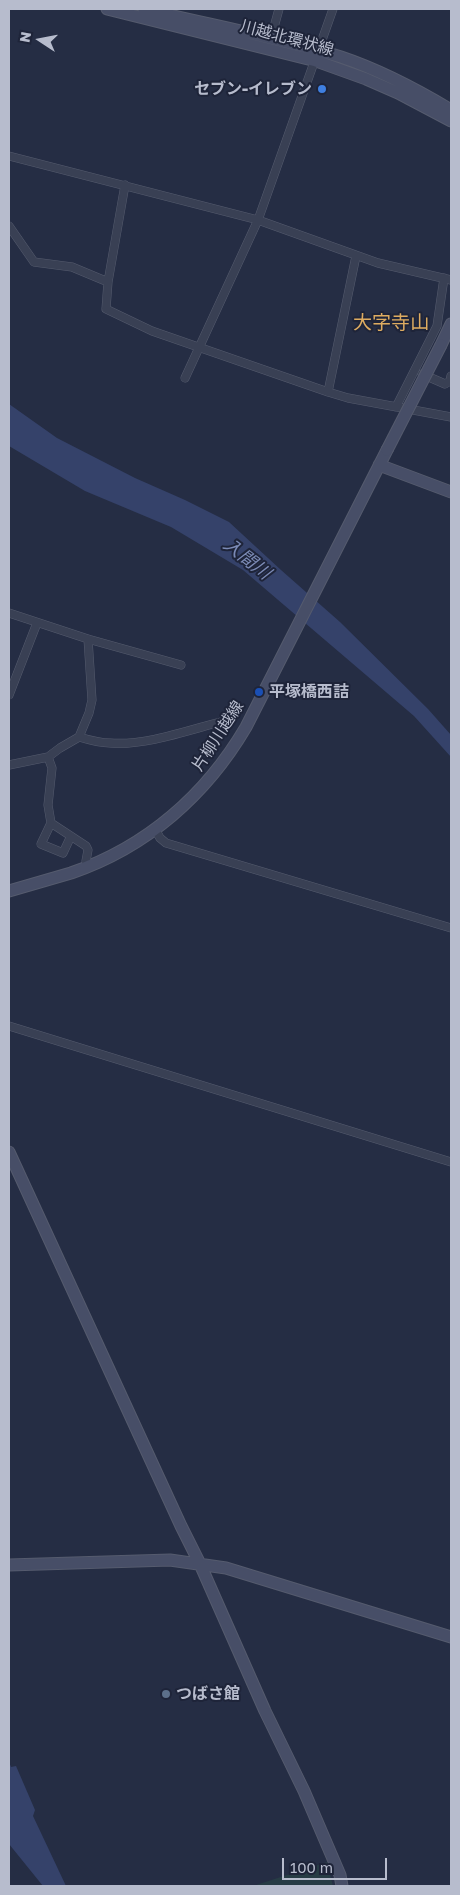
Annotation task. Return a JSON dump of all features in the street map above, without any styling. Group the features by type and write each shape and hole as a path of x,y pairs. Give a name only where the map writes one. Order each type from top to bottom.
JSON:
{"street":[{"name":"川越北環状線","path":"107,9 358,64 391,78 451,110"},
{"name":"川越北環状線","path":"144,9 271,38 317,56 374,82 451,121"},
{"path":"271,38 279,9"},
{"path":"185,378 258,220 333,9"},
{"path":"9,156 258,220 356,256 397,268 448,279 437,326 413,370 396,407"},
{"path":"125,185 108,282 106,309 152,331 328,392 348,398 451,417"},
{"path":"9,226 34,262 72,268 108,282"},
{"path":"328,392 356,256"},
{"name":"片柳川越線","path":"9,891 72,872 133,843 186,805 219,768 246,727 451,324"},
{"path":"413,370 445,384 450,381 451,376"},
{"path":"379,465 451,492"},
{"path":"9,613 88,639 181,665"},
{"path":"9,695 37,623"},
{"path":"9,765 48,757 79,737 90,713 92,700 88,639"},
{"path":"79,737 103,743 123,744 170,735 224,720"},
{"path":"48,757 52,768 48,805 51,823 40,844 63,853 71,836"},
{"path":"51,823 86,846 88,850 87,866"},
{"path":"155,829 160,838 166,843 451,928"},
{"path":"9,1026 451,1162"},
{"path":"9,1152 200,1564 265,1711 304,1792 340,1875 342,1886"},
{"path":"9,1566 170,1560 226,1568 451,1637"}],"shaded area":[{"path":"327,1862 333,1886 253,1886"}],"water":[{"name":"入間川","path":"9,404 57,438 135,478 229,522 340,622 428,709 451,735 451,757 414,716 243,570 171,527 85,491 9,446"},
{"path":"9,1762 11,1767 16,1766 35,1810 33,1816 66,1886 43,1886 9,1844"}],"place":[{"name":"セブン-イレブン","path":"322,89"},
{"name":"平塚橋西詰","path":"259,692"},
{"name":"つばさ館","path":"166,1694"}],"district":[{"name":"大字寺山","path":"391,323"}]}
